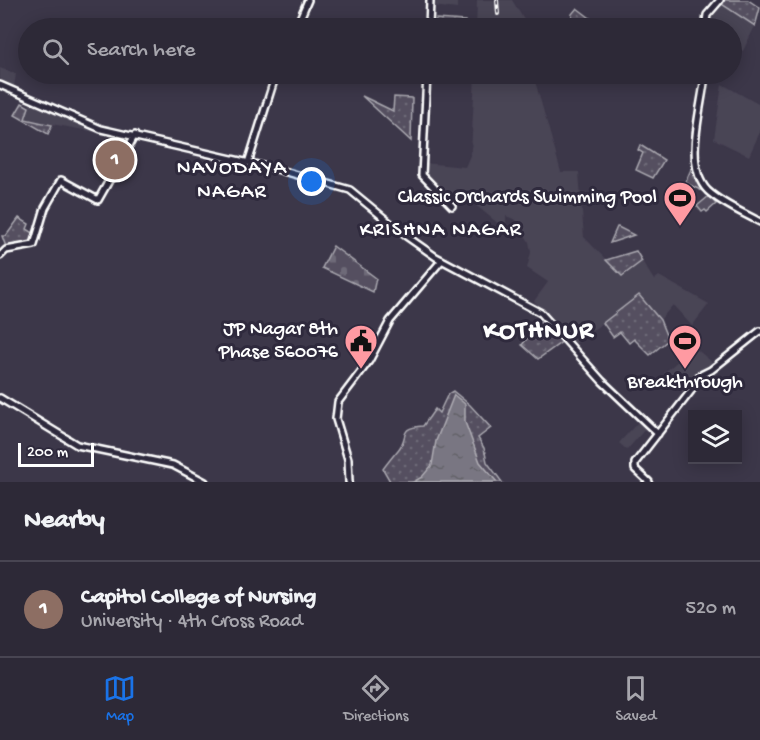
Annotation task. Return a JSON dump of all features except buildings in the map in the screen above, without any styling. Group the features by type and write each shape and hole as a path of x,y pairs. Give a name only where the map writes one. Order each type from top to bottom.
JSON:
{"street":[{"path":"300,18 308,0"},
{"path":"429,18 430,0"},
{"path":"707,18 720,0"},
{"path":"248,164 273,84"},
{"path":"427,84 422,175 445,196 452,206"},
{"path":"704,84 695,140 702,180 711,193 760,221"},
{"path":"2,85 92,126 350,190 406,236 442,260 542,313 602,381 658,434"},
{"path":"0,256 6,250 34,245 45,208 61,180 98,200 135,135"},
{"path":"349,482 348,459 336,419 338,402 369,361 390,321 442,260"},
{"path":"648,482 634,467 691,391 699,376 711,370 760,331"},
{"path":"0,398 77,445 173,465 205,482"}],"shaded area":[{"path":"433,0 457,0 457,9 433,6"},
{"path":"477,0 512,0 523,18 476,18"},
{"path":"720,3 755,26 743,51 742,18 711,18"},
{"path":"0,68 16,74 14,87 0,79"},
{"path":"474,84 536,84 561,172 579,172 584,237 622,276 642,261 654,280 659,276 709,304 692,326 673,305 660,320 639,295 575,344 534,301 548,282 527,268 531,252 529,242 516,220 506,216 506,230 456,189 451,199 423,175 424,163 465,167 471,153"},
{"path":"722,84 760,105 760,132 749,156 714,139"},
{"path":"31,102 96,129 95,132 24,119"},
{"name":"Breakthrough","path":"694,347 713,363 697,376 685,394 664,373"},
{"path":"638,422 646,428 627,450 619,443"}],"green space":[{"path":"723,0 748,0 760,8 755,26 720,3"},
{"path":"577,8 590,18 571,18"},
{"path":"362,96 393,111 394,97 412,98 411,141"},
{"path":"22,103 29,107 25,119 52,125 48,134 15,115"},
{"path":"640,145 664,160 653,178 636,170 643,153 638,150"},
{"path":"692,167 698,168 705,189 703,191 685,183"},
{"path":"709,196 716,204 707,212 705,210 702,212 697,206"},
{"path":"19,218 29,224 27,229 35,234 27,243 6,247 2,236 6,236"},
{"path":"618,227 634,235 610,243"},
{"path":"333,246 376,278 373,292 322,268"},
{"path":"636,251 642,261 622,276 606,260"},
{"path":"639,295 660,320 668,340 650,355 634,339 629,343 620,332 613,337 603,323"},
{"path":"543,318 563,341 538,359 522,345"},
{"path":"453,391 470,405 491,428 478,438 484,448 487,462 502,482 387,482 390,481 383,469 401,445 407,431 423,426 435,409 439,413 448,394"}],"water":[{"path":"454,395 465,404 465,422 480,462 497,482 413,482 422,477 432,465 436,441"}],"railway":[{"path":"497,0 498,14"}],"place":[{"name":"Capitol College of Nursing","path":"115,160"},
{"name":"Classic Orchards Swimming Pool","path":"680,227"},
{"name":"JP Nagar 8th Phase 560076","path":"361,370"},
{"name":"Breakthrough","path":"685,370"}],"district":[{"name":"NAVODAYA NAGAR","path":"232,181"},
{"name":"KRISHNA NAGAR","path":"441,231"},
{"name":"KOTHNUR","path":"539,332"}]}
